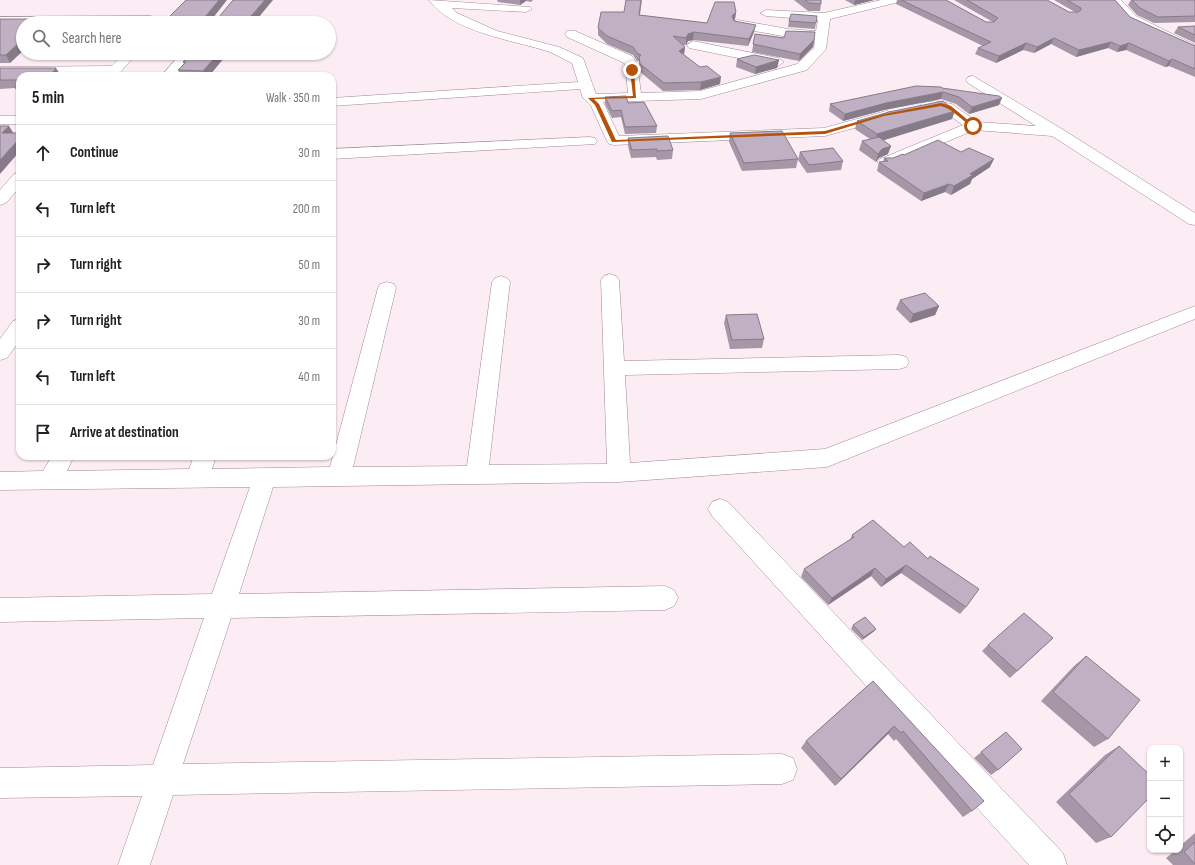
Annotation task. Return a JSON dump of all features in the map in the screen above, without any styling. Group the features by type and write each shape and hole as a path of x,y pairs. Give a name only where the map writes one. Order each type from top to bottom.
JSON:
{"street":[{"path":"766,12 824,16 895,0"},
{"path":"437,2 460,2 526,9"},
{"path":"437,2 453,15 493,34 555,50 578,61 589,92 597,104 614,141 825,132 898,112"},
{"path":"1117,2 1132,19 1195,50"},
{"path":"834,4 846,12"},
{"path":"336,102 589,92 635,97 701,95 802,67 820,49 823,35 824,16"},
{"path":"0,21 16,21"},
{"path":"738,24 788,33 823,35"},
{"path":"1152,29 1181,28"},
{"path":"571,34 627,59 631,64 635,97"},
{"path":"693,45 802,67"},
{"path":"114,72 125,60"},
{"path":"171,72 182,60"},
{"path":"0,71 56,72"},
{"path":"973,80 1195,220"},
{"path":"912,109 941,104 950,107 973,126"},
{"path":"0,120 16,120"},
{"path":"885,162 973,126 1057,132"},
{"path":"336,154 590,141"},
{"path":"1,197 16,181"},
{"path":"610,280 619,473"},
{"path":"477,474 501,282"},
{"path":"339,476 387,288"},
{"path":"0,481 619,473 827,458 1195,312"},
{"path":"0,353 16,331"},
{"path":"614,368 899,362"},
{"path":"50,480 61,460"},
{"path":"197,478 204,460"},
{"path":"134,865 265,477"},
{"path":"720,509 1050,865"},
{"path":"0,610 665,598"},
{"path":"0,783 782,769"}],"building":[{"path":"186,0 219,0 206,16 170,16"},
{"path":"233,0 265,0 251,16 220,16"},
{"path":"626,0 641,0 639,15 707,23 715,2 734,2 736,12 732,16 734,21 756,25 749,39 694,32 688,34 686,38 673,36 685,47 679,51 700,67 707,66 721,77 701,82 664,83 640,64 639,56 641,55 637,53 633,47 607,36 598,28 601,12 624,12"},
{"path":"805,0 821,0 821,4 809,3"},
{"path":"901,0 946,0 986,22 994,22 998,18 967,0 1047,0 1069,12 1078,12 1081,8 1067,0 1115,0 1130,17 1195,46 1195,69 1172,59 1169,61 1129,43 1120,46 1111,42 1079,50 1054,38 1037,47 1026,43 999,56 978,48 991,42"},
{"path":"1132,0 1195,0 1195,16 1158,17 1140,8"},
{"path":"791,14 817,16 816,23 789,21"},
{"path":"0,19 16,19 16,46 6,55 0,55"},
{"path":"1195,26 1195,35 1178,27"},
{"path":"786,31 815,32 814,40 800,54 753,44 755,34 784,38"},
{"path":"754,55 779,60 756,67 737,59"},
{"path":"185,60 213,60 203,71 178,70 186,62 183,62"},
{"path":"0,68 56,68 53,72 16,72 16,80 0,80"},
{"path":"916,86 941,87 999,96 1002,98 972,107 959,97 943,92 886,103 845,114 830,104"},
{"path":"626,96 628,103 644,102 657,126 625,127 621,110 612,111 605,97"},
{"path":"943,101 955,111 877,134 857,121 889,112"},
{"path":"0,126 9,126 2,133 16,133 16,142 0,160"},
{"path":"782,131 798,159 744,163 730,133"},
{"path":"668,136 673,150 632,150 628,138"},
{"path":"879,137 891,146 882,149 878,154 862,141"},
{"path":"938,140 961,152 969,148 994,159 970,174 973,175 954,186 949,184 924,193 879,162 888,161 884,158 893,158 903,154 904,155"},
{"path":"833,148 843,161 809,165 800,152"},
{"path":"925,293 939,306 913,314 900,300"},
{"path":"757,314 764,339 732,340 726,315"},
{"path":"873,520 904,547 910,542 928,559 930,556 979,589 966,607 906,565 886,579 875,568 832,598 804,569 854,537 852,535"},
{"path":"1024,613 1053,638 1017,671 988,645"},
{"path":"865,617 876,629 864,637 853,625"},
{"path":"1086,656 1140,700 1108,739 1053,692"},
{"path":"873,681 984,801 972,811 903,731 901,733 894,726 841,779 806,741"},
{"path":"1006,732 1022,749 998,770 981,752"},
{"path":"1119,746 1147,772 1147,800 1111,837 1069,794"},
{"path":"1195,842 1195,864 1184,852"}],"route":[{"path":"632,70 635,97 590,98 597,104 614,141 825,132 884,115 941,104 950,107 973,126"}]}
